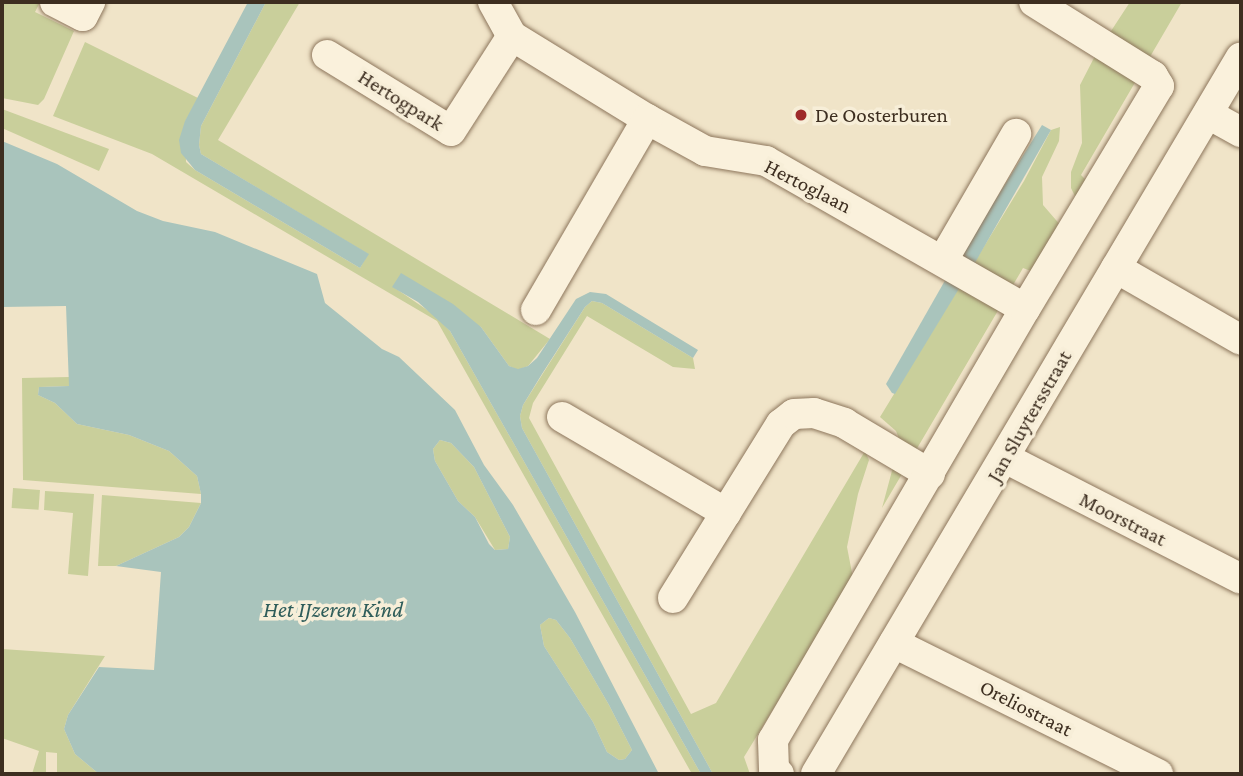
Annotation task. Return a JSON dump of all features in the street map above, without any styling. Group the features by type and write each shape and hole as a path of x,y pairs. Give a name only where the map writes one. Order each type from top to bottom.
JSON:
{"street":[{"path":"55,2 83,16 90,2"},
{"name":"Hertoglaan","path":"493,2 512,36 647,119 705,151 766,161 1025,309"},
{"path":"779,774 774,769 773,740 1159,86 1153,76 1034,2"},
{"name":"Hertogpark","path":"327,55 451,131 512,36"},
{"name":"Jan Sluytersstraat","path":"816,774 1241,57"},
{"path":"1208,114 1241,132"},
{"path":"536,310 647,119"},
{"path":"943,260 1016,134"},
{"path":"1116,268 1241,340"},
{"path":"673,598 781,424 794,414 814,413 844,423 930,474"},
{"path":"562,417 726,513"},
{"name":"Moorstraat","path":"1005,458 1241,579"},
{"name":"Oreliostraat","path":"894,643 1158,774"}],"green space":[{"path":"2,2 40,2 35,12 74,31 44,99 38,105 2,98"},
{"path":"266,2 300,2 218,140 550,339 528,366 518,370 509,366 481,327 392,286 436,316 450,331 701,774 692,774 437,321 152,154 53,116 85,42 198,98 185,122 186,162 195,170 360,268 368,254 201,154 201,126"},
{"path":"1130,2 1182,2 1081,175 1088,182 1077,200 1071,188 1071,172 1082,143 1080,85 1096,54"},
{"path":"2,109 109,149 99,171 2,128"},
{"path":"1060,127 1059,141 1042,177 1043,205 1062,227 1036,273 1023,268 882,508 900,441 896,431 880,417 1024,181 1051,130"},
{"path":"592,301 602,303 693,358 695,369 673,367 587,316 533,403 529,418 691,714 716,703 865,451 869,460 858,494 847,547 853,578 744,757 750,774 713,774 522,428 520,416 523,405 585,307"},
{"path":"69,377 69,386 39,387 38,395 55,403 77,424 129,435 169,451 197,476 201,494 23,480 22,378"},
{"path":"440,440 451,443 474,467 510,537 508,549 495,550 475,517 458,501 435,461 433,449"},
{"path":"13,488 40,490 39,510 12,508"},
{"path":"45,491 94,494 88,576 68,574 73,513 44,510"},
{"path":"102,495 201,503 189,527 179,537 116,566 98,566"},
{"path":"549,618 556,620 570,638 609,705 632,750 625,759 619,760 607,752 593,722 544,646 540,625"},
{"path":"2,649 105,656 68,715 64,729 75,754 99,774 57,774 57,753 46,752 46,774 32,774 39,751 2,738"}],"water":[{"path":"248,2 266,2 201,126 201,154 369,254 360,268 195,170 181,153 179,140 185,121"},
{"path":"1042,125 1051,130 972,268 958,260"},
{"name":"Het IJzeren Kind","path":"2,141 57,164 137,211 163,221 215,232 317,274 325,303 382,349 399,357 455,410 484,465 513,505 575,612 659,774 99,774 75,754 64,729 68,715 99,667 154,670 161,572 116,566 179,537 189,527 201,503 201,494 197,476 169,451 129,435 77,424 55,403 38,395 39,387 69,386 66,306 2,307","holes":["440,440 451,443 474,467 510,537 508,549 495,550 475,517 458,501 435,461 433,449","549,618 556,620 570,638 609,705 632,750 625,759 619,760 607,752 593,722 544,646 540,625"]},
{"path":"401,273 453,304 481,327 509,366 518,369 528,366 537,358 576,299 590,292 606,294 698,350 693,358 602,303 592,301 585,307 542,374 523,405 520,416 522,428 713,774 701,774 450,331 418,302 392,287"},
{"path":"947,277 960,287 895,394 892,393 886,384"}],"place":[{"name":"De Oosterburen","path":"801,115"}]}
